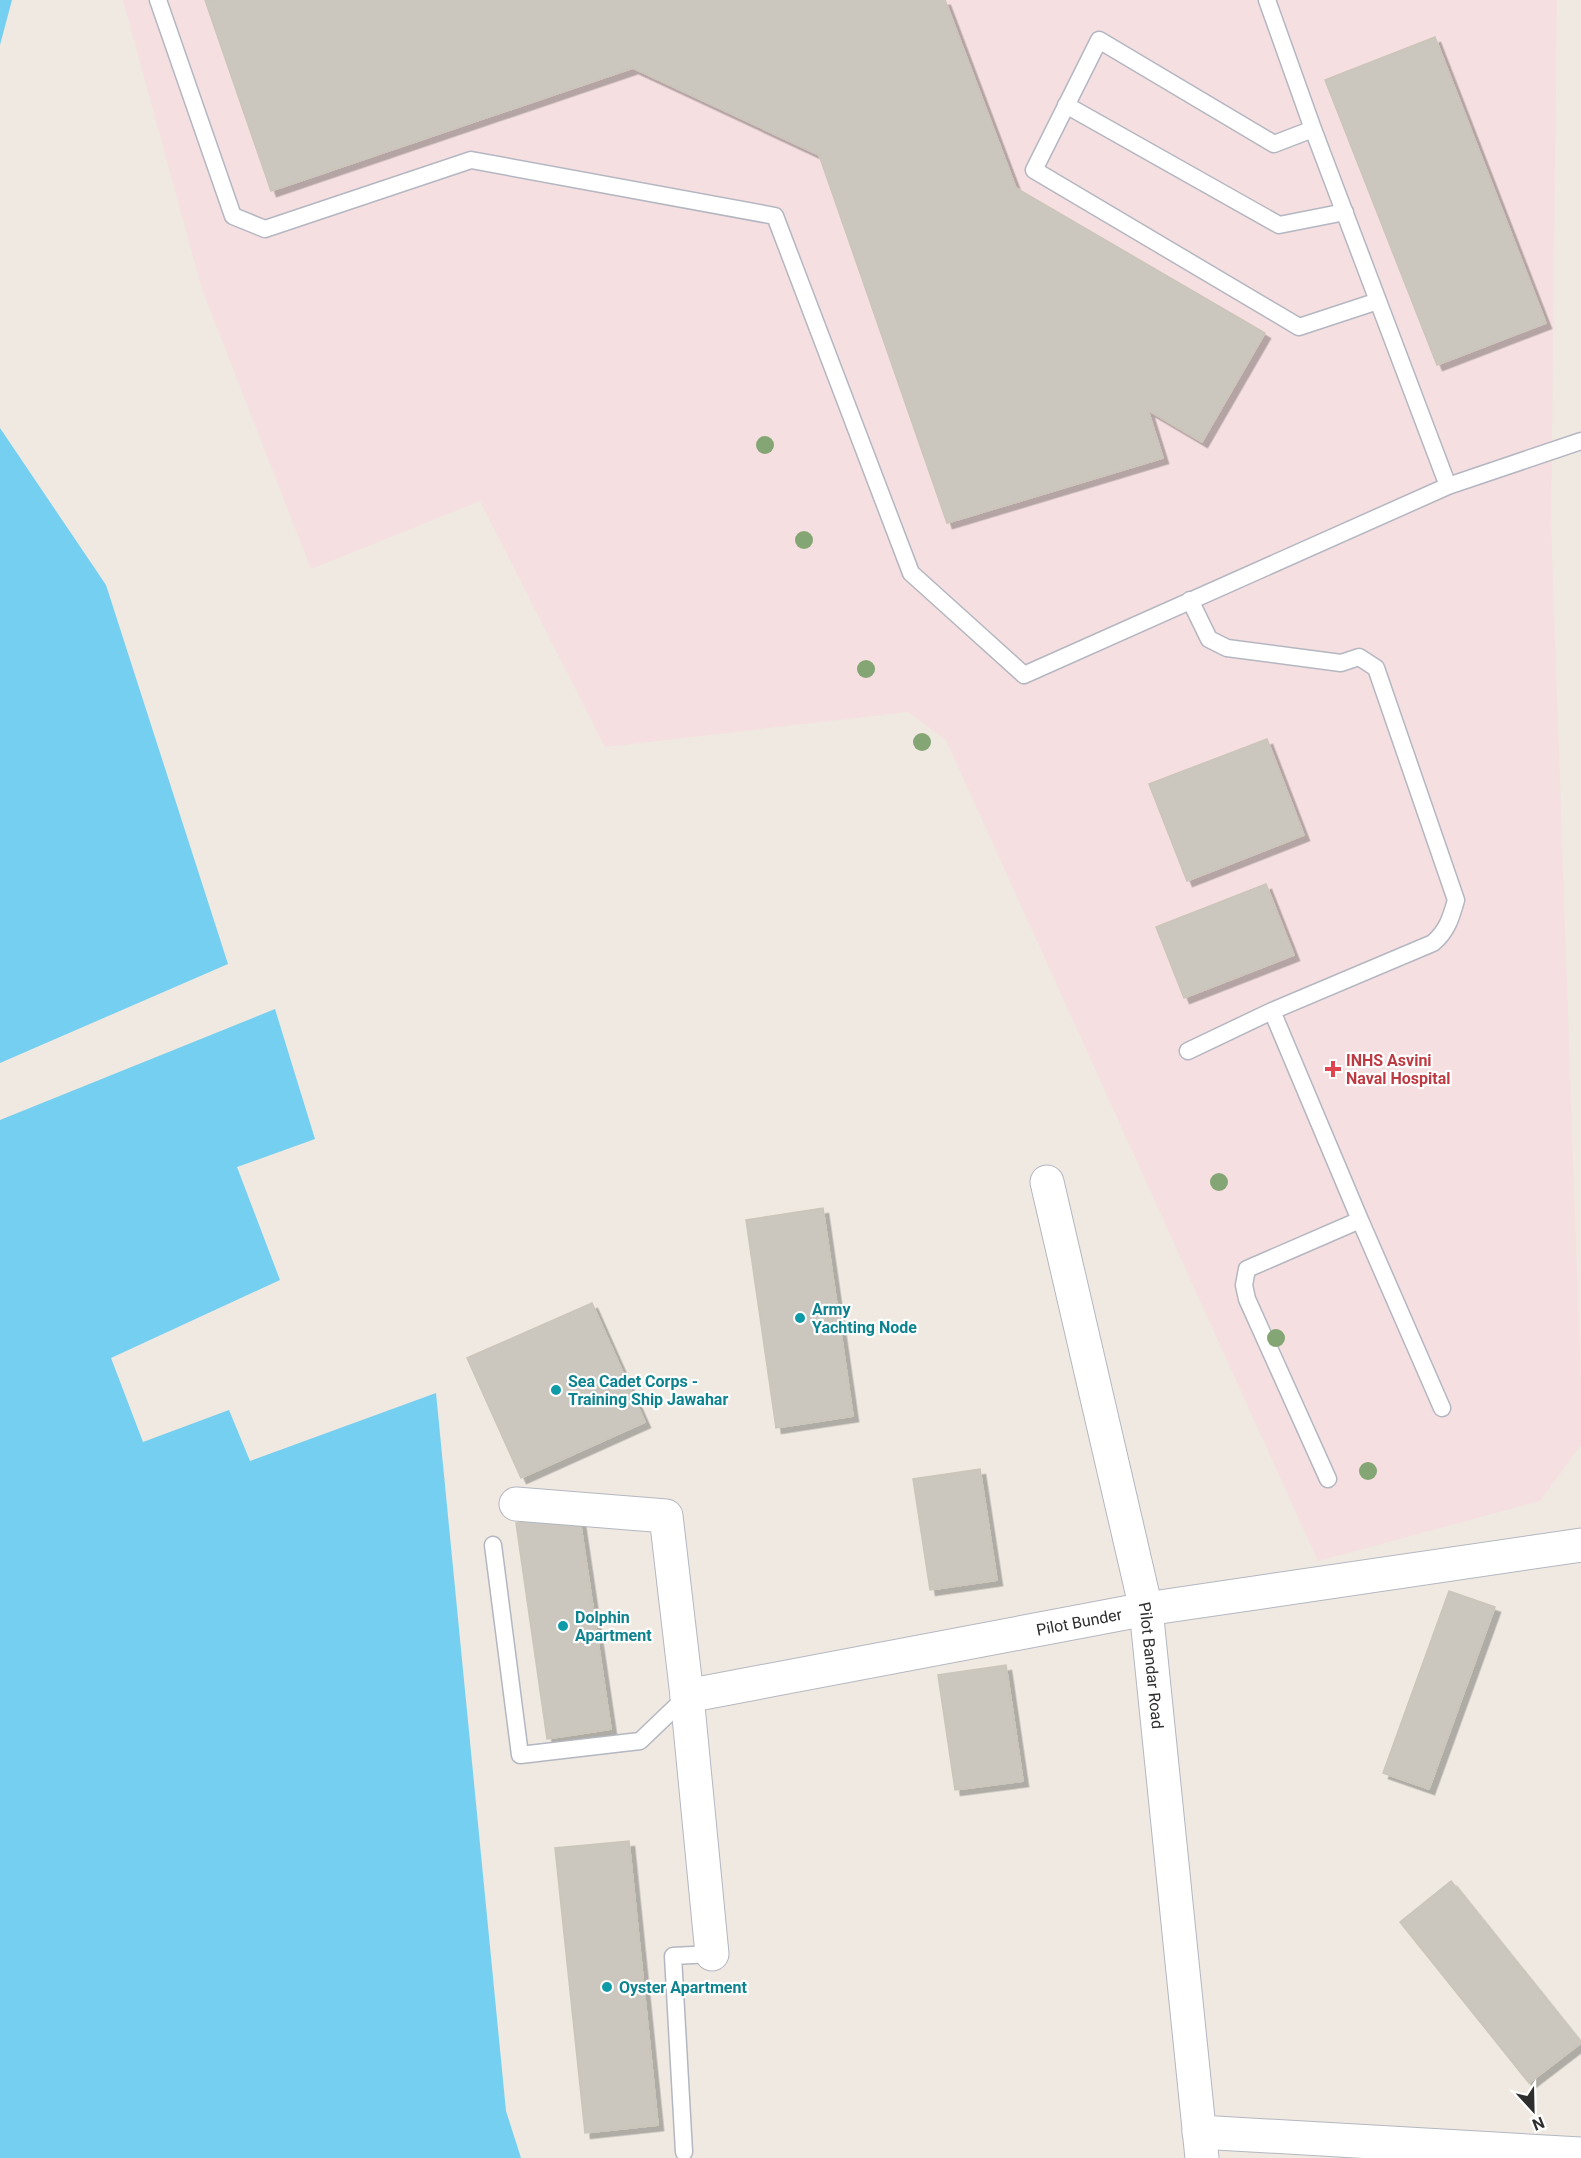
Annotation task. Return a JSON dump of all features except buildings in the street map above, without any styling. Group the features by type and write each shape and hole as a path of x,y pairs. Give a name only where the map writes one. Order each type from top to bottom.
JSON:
{"street":[{"name":"Pilot Bandar Road","path":"1047,1182 1146,1609 1201,2145"},
{"path":"516,1504 666,1516 687,1696 712,1954"},
{"name":"Pilot Bunder","path":"687,1696 1146,1609 1581,1545"},
{"path":"1201,2145 1581,2154"}],"lane":[{"path":"158,0 233,216 265,229 471,160 775,216 911,573 1024,675 1448,486 1581,441"},
{"path":"1267,0 1313,129 1448,486"},
{"path":"1313,129 1274,144 1099,40 1034,170 1299,327 1378,301"},
{"path":"1066,105 1279,225 1345,212"},
{"path":"1188,1051 1272,1011 1433,943 1444,934 1456,900 1376,668 1359,657 1341,663 1227,648 1209,639 1190,600"},
{"path":"1272,1011 1442,1408"},
{"path":"1328,1479 1248,1299 1244,1285 1247,1269 1360,1220"},
{"path":"494,1545 520,1755 640,1741 687,1696"},
{"path":"684,2152 673,1956 712,1954"}],"shaded area":[{"name":"INHS Asvini Naval Hospital","path":"123,0 1557,0 1551,524 1581,1445 1540,1501 1318,1561 946,740 908,712 605,747 480,501 311,569 202,289"}],"water":[{"path":"0,0 12,0 0,45"},
{"path":"0,428 106,585 228,964 0,1063"},
{"path":"275,1009 315,1139 237,1167 280,1280 111,1358 143,1442 229,1410 250,1461 436,1393 506,2111 521,2158 0,2158 0,1120"}],"place":[{"name":"INHS Asvini Naval Hospital","path":"1333,1069"},
{"name":"Army Yachting Node","path":"800,1318"},
{"name":"Sea Cadet Corps - Training Ship Jawahar","path":"556,1390"},
{"name":"Dolphin Apartment","path":"563,1626"},
{"name":"Oyster Apartment","path":"607,1987"}]}
